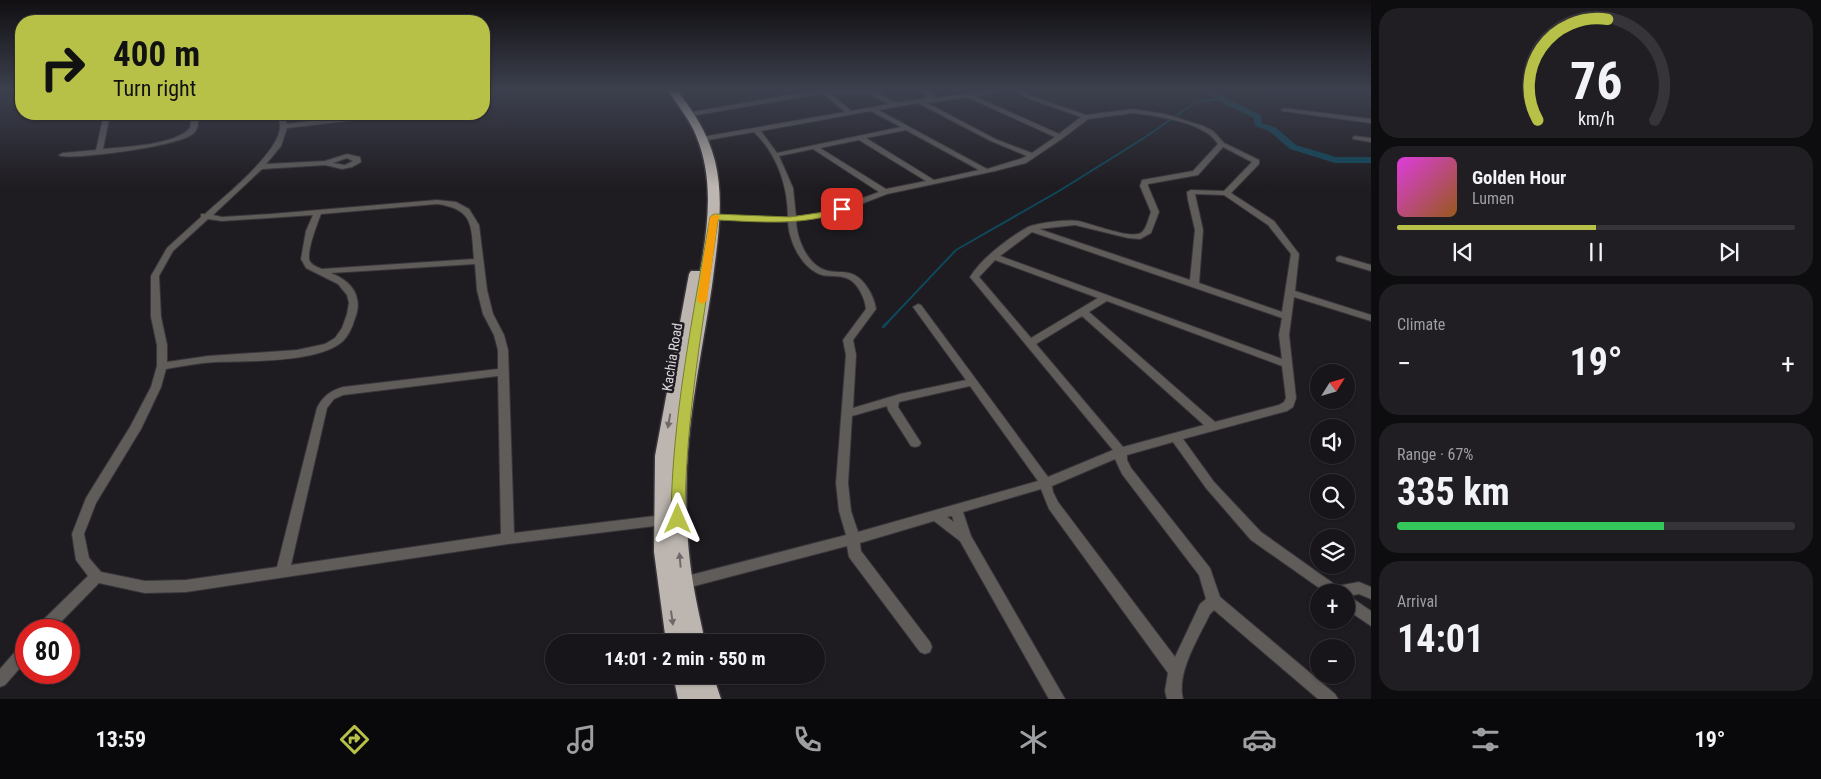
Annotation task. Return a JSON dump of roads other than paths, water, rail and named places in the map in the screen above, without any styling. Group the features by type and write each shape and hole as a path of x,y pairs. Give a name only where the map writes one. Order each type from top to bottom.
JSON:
{"highway":[{"name":"Kachia Road","path":"676,634 668,585 663,520 664,456 701,250 706,190 699,153 685,122"},
{"name":"Kachia Road","path":"693,634 683,583 678,534 680,452 684,411 713,235 714,217 713,174 695,122"},
{"path":"686,684 690,699"},
{"path":"705,684 709,699"}],"street":[{"path":"99,150 105,122"},
{"path":"63,155 157,144 184,136 190,132 195,122"},
{"path":"283,122 284,126 278,146 260,167 204,216 170,250 155,276 156,317 162,345 162,366 156,387 135,429 90,502 78,534 83,560 97,577 145,587 186,586 508,539 663,520"},
{"path":"284,126 322,122"},
{"path":"702,139 799,122"},
{"path":"895,122 986,171"},
{"path":"957,122 993,140 1033,156"},
{"path":"1026,122 1061,137"},
{"path":"714,217 790,220 827,214 885,192 986,171 1023,161 1061,137 1080,122"},
{"path":"1186,122 1201,126 1211,132 1222,144 1256,162 1226,193"},
{"path":"776,155 907,128"},
{"path":"755,129 764,136 776,155 791,195 790,220 794,239 814,268 855,277 871,303 871,309 848,340 851,354 842,483 845,511 854,539 854,553 925,647"},
{"path":"862,138 931,181"},
{"path":"1355,138 1371,140"},
{"path":"1222,144 1195,173 1145,182 1144,186 1155,212 1147,233 1140,237 1128,236 1075,223 1031,228 993,256 974,277 1122,452 1121,460 1126,471 1204,572 1214,602 1330,699"},
{"path":"814,147 885,192"},
{"path":"260,167 326,163"},
{"path":"683,583 854,539 1046,483 1122,452 1283,408 1289,404 1291,398 1284,335 1295,254 1290,245 1271,223 1226,193 1191,192 1190,201 1198,222 1198,253 1194,284"},
{"path":"204,216 222,219 437,202 453,204 466,211 475,225 482,290 488,314 499,335 503,350 508,539"},
{"path":"162,366 213,359 267,358 320,348 337,341 347,329 353,310 352,295 343,282 309,266 305,259 310,231 318,212"},
{"path":"1031,228 1286,316"},
{"path":"993,256 1286,364"},
{"path":"1340,260 1371,268"},
{"path":"323,271 378,265 428,265 478,261"},
{"path":"1291,293 1371,318"},
{"path":"1031,343 1054,326 1083,312 1105,298"},
{"path":"918,307 1046,483 1047,492 1053,505 1176,671"},
{"path":"1083,312 1213,427"},
{"path":"282,573 326,398 335,393 503,372"},
{"path":"848,413 894,402 900,398 973,382"},
{"path":"894,402 892,407 915,442"},
{"path":"1176,437 1210,485 1256,536 1325,584"},
{"path":"956,509 965,537 1057,699"},
{"path":"935,515 965,537"},
{"path":"54,619 97,577"},
{"path":"1355,589 1360,588 1371,593"},
{"path":"1175,699 1173,691 1176,671 1205,609 1214,602"},
{"path":"1355,607 1371,619"},
{"path":"0,680 15,663"}],"waterway":[{"path":"886,324 956,250 1059,191 1168,122"},
{"path":"1258,122 1258,124 1272,129 1293,147 1335,160 1371,160"},
{"path":"883,327 886,324"}]}
